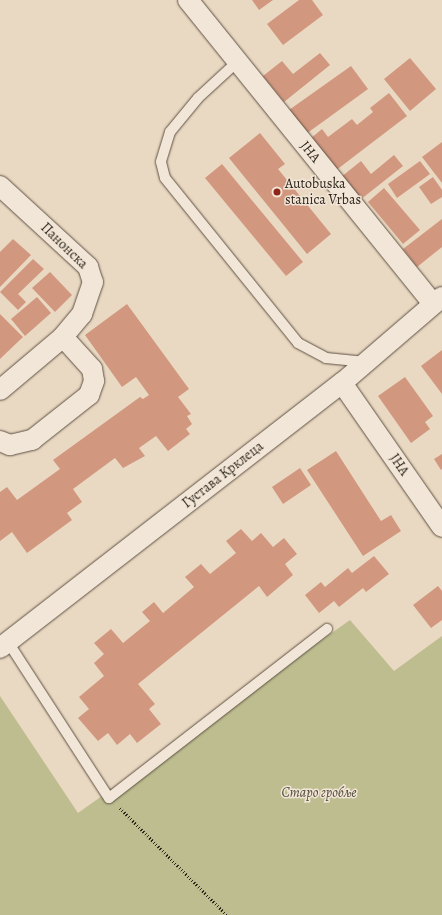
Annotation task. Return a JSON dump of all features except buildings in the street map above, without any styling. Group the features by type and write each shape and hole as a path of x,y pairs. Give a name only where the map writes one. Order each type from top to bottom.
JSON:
{"street":[{"name":"ЈНА","path":"188,0 237,62 438,300"},
{"name":"Панонска","path":"0,186 92,274 93,282 87,304 63,337 0,390"},
{"name":"Густава Крклеца","path":"3,640 342,383 438,300"},
{"path":"0,441 10,445 32,440 89,395 94,381 92,369 63,337"},
{"name":"ЈНА","path":"342,383 442,527"}],"lane":[{"path":"237,62 198,98 170,132 161,162 165,178 298,343 326,358 368,362"},
{"path":"3,640 109,798 327,629"}],"path":[{"path":"109,798 227,915"}],"green space":[{"name":"Старо гробље","path":"350,620 394,671 442,636 442,915 0,915 0,696 78,813"}],"place":[{"name":"Autobuska stanica Vrbas","path":"277,192"}]}
